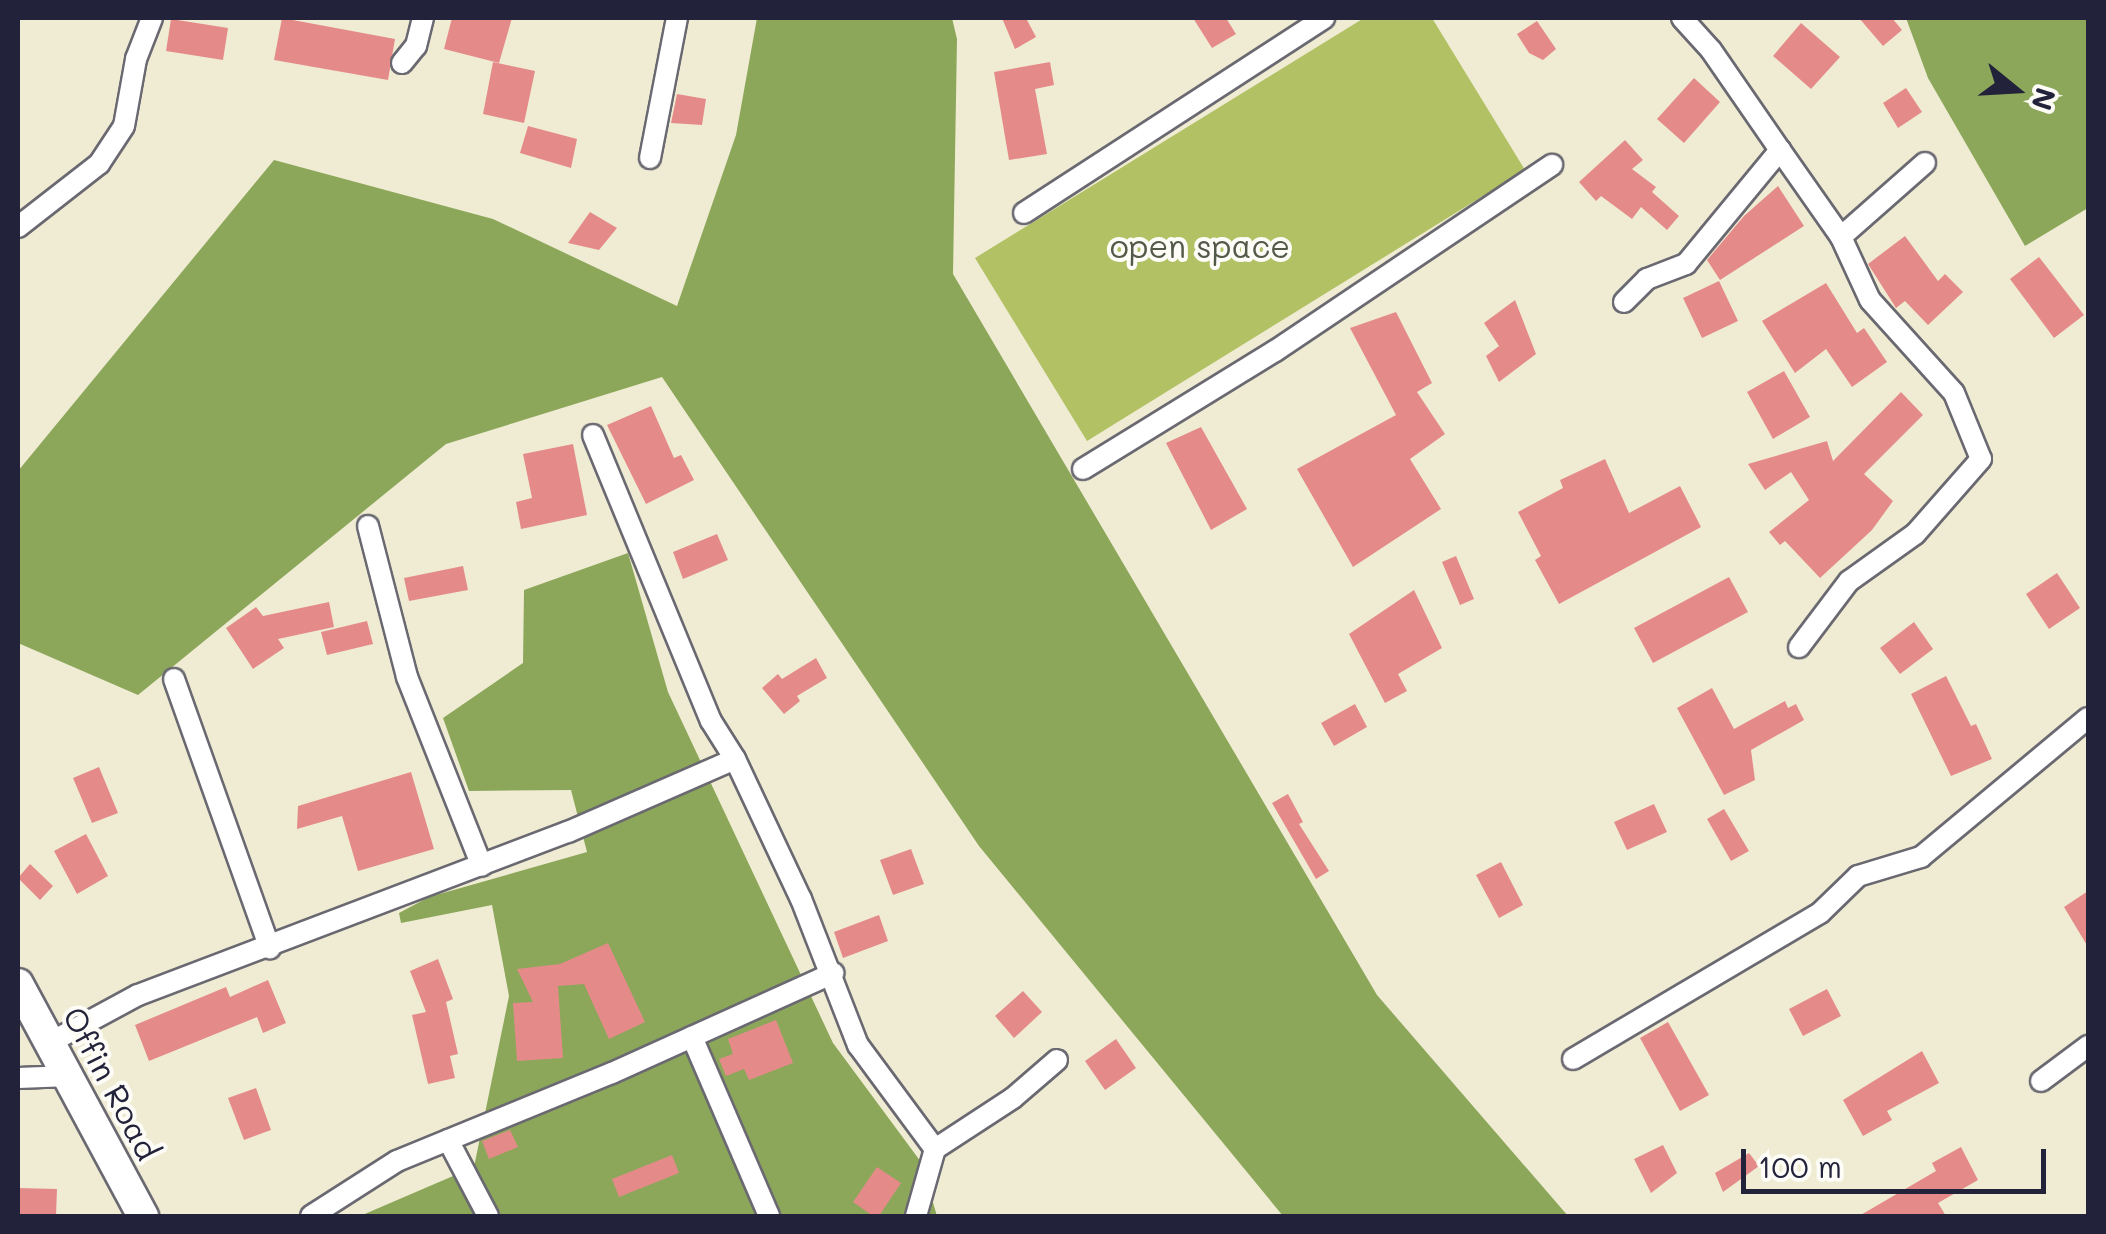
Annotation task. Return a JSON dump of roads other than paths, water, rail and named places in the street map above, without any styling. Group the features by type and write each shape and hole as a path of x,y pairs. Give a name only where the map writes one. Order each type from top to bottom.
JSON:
{"street":[{"path":"18,227 99,164 124,126 136,59 152,18"},
{"path":"402,63 416,46 423,18"},
{"path":"650,158 677,18"},
{"path":"1024,213 1324,18"},
{"path":"1682,18 1711,50 1841,237 1870,300 1954,392 1981,459 1914,534 1849,581 1799,647"},
{"path":"1624,302 1648,279 1686,264 1780,150"},
{"path":"1841,237 1925,163"},
{"path":"1083,470 1274,351 1552,165"},
{"path":"593,435 711,721 735,758 833,973 858,1045 935,1149"},
{"path":"368,526 407,677 482,866"},
{"path":"174,679 270,948"},
{"path":"1573,1059 1820,913 1858,876 1922,857 2088,718"},
{"path":"51,1042 138,995 482,866 735,758"},
{"path":"311,1216 397,1161 833,973"},
{"name":"Offin Road","path":"18,984 143,1216"},
{"path":"692,1037 768,1216"},
{"path":"2041,1081 2088,1046"},
{"path":"916,1216 935,1149 1013,1098 1057,1060"},
{"path":"18,1078 70,1076"},
{"path":"448,1140 488,1216"}],"park label":[{"name":"open space","path":"1200,245"}]}
